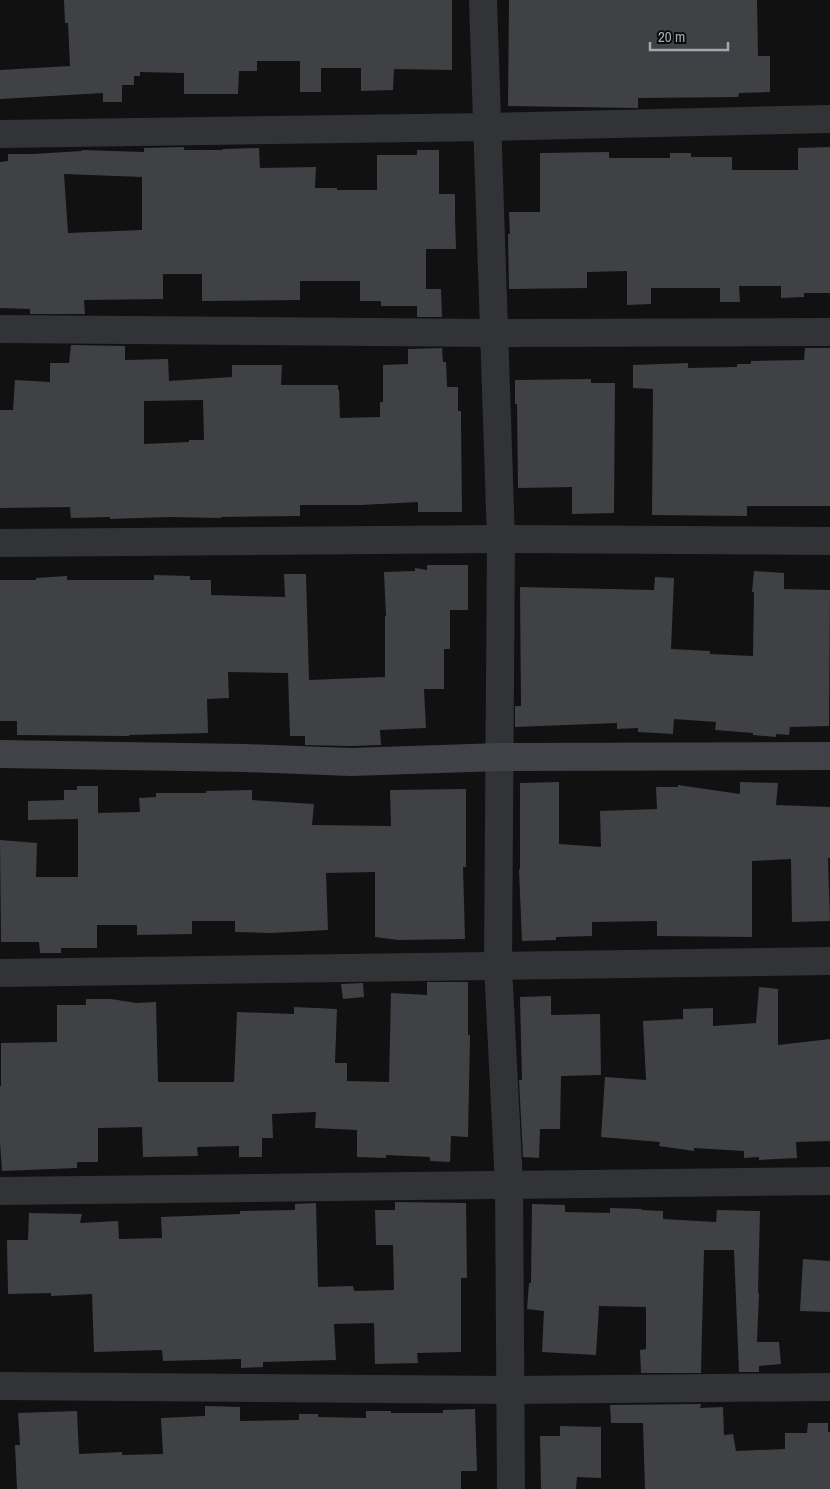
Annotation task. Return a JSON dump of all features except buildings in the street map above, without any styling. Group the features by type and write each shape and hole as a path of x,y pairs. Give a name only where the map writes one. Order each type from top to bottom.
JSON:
{"main road":[{"path":"0,754 245,758 351,762 500,757 830,756"}],"street":[{"path":"483,0 501,539 498,966 509,1184 511,1489"},
{"path":"0,134 488,127 830,119"},
{"path":"0,329 494,333 830,332"},
{"path":"0,543 501,539 830,541"},
{"path":"0,973 830,961"},
{"path":"0,1191 830,1182"},
{"path":"0,1386 510,1390 830,1387"}]}
